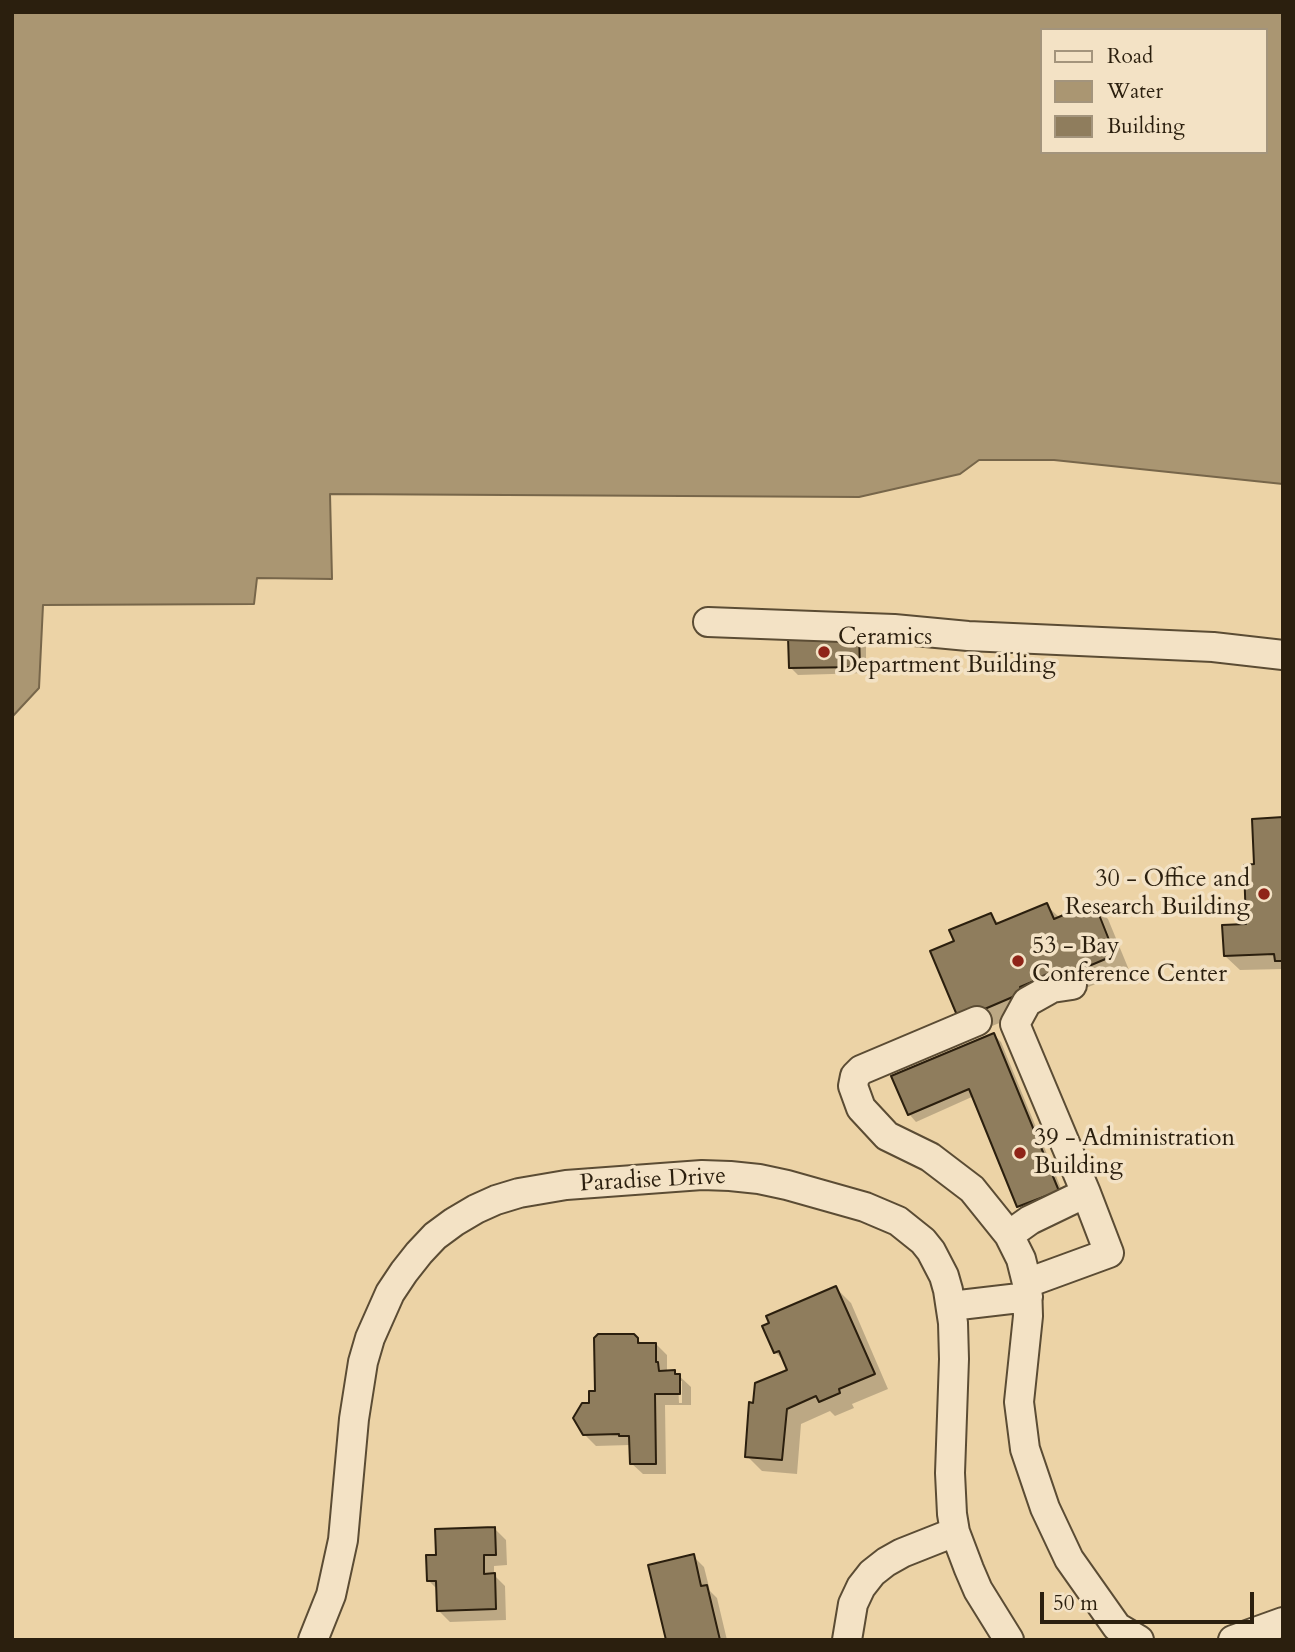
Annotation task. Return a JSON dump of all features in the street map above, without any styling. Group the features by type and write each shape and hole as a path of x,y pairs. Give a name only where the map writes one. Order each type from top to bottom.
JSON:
{"street":[{"path":"708,622 894,629 968,636 1213,647 1283,655"},
{"path":"951,1306 1028,1290 1108,1253 1015,1024 1027,1002 1052,988 1072,985"},
{"path":"977,1021 861,1070 855,1076 853,1086 861,1108 887,1136 930,1157 972,1189 1009,1236 1021,1259 1028,1290 1019,1402 1025,1449 1045,1508 1069,1559 1117,1627 1139,1640"},
{"name":"Paradise Drive","path":"313,1640 331,1595 343,1540 354,1419 360,1376 370,1338 390,1293 419,1253 435,1236 454,1222 496,1200 519,1193 566,1185 674,1176 730,1175 797,1187 865,1207 898,1221 931,1251 944,1276 951,1306 954,1359 951,1495 955,1532 978,1590 1009,1640"},
{"path":"1009,1236 1030,1220 1086,1194"},
{"path":"847,1640 853,1604 872,1573 902,1553 955,1532"},
{"path":"1233,1640 1283,1622"}],"water":[{"path":"12,12 1283,12 1283,484 1054,460 979,460 960,474 859,497 330,494 332,579 257,578 254,604 43,605 39,688 12,717"}],"building":[{"name":"Ceramics Department Building","path":"859,635 860,667 789,668 788,637"},
{"name":"30 - Office and Research Building","path":"1283,817 1283,961 1275,961 1274,954 1224,956 1222,925 1246,924 1244,865 1254,864 1252,819"},
{"name":"53 - Bay Conference Center","path":"1094,902 1115,955 1070,974 1067,967 1020,987 1022,993 959,1020 930,951 954,941 949,930 991,913 996,924 1047,903 1054,919"},
{"name":"39 - Administration Building","path":"994,1033 1059,1191 1017,1207 969,1089 908,1115 891,1076"},
{"path":"836,1286 875,1374 839,1389 840,1393 819,1402 816,1396 787,1409 782,1460 745,1457 749,1402 753,1403 755,1383 787,1370 779,1351 774,1353 762,1326 769,1323 766,1316"},
{"path":"598,1334 634,1334 638,1343 656,1343 659,1371 675,1370 675,1374 680,1374 680,1394 655,1394 656,1464 630,1464 629,1436 583,1435 573,1418 582,1403 589,1403 589,1391 595,1391 594,1338"},
{"path":"495,1527 496,1555 484,1555 484,1574 495,1573 496,1609 437,1611 436,1581 427,1581 426,1555 436,1555 435,1529"},
{"path":"694,1554 701,1586 707,1585 720,1640 666,1640 648,1565"}],"place":[{"name":"Ceramics Department Building","path":"824,652"},
{"name":"30 - Office and Research Building","path":"1264,894"},
{"name":"53 - Bay Conference Center","path":"1018,961"},
{"name":"39 - Administration Building","path":"1020,1153"}]}
